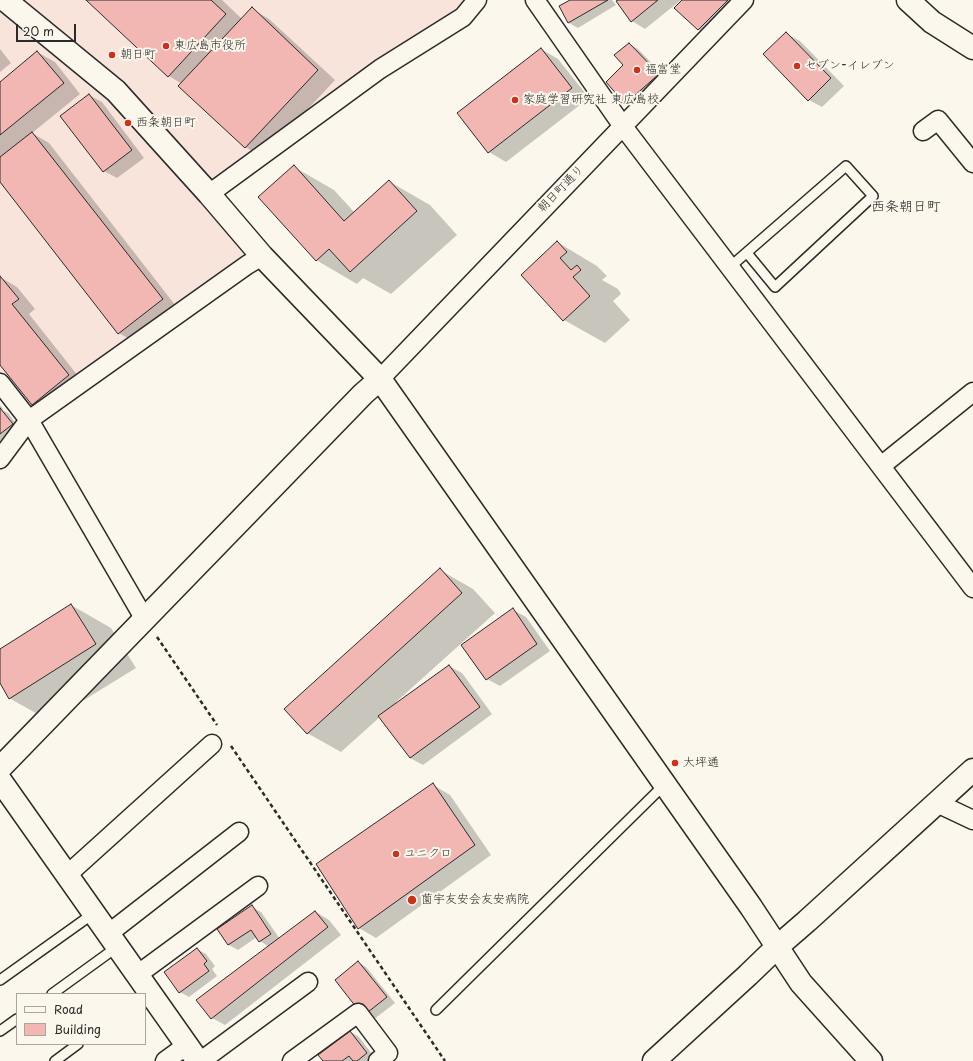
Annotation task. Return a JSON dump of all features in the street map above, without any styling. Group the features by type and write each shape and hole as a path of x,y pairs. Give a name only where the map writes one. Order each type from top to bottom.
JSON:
{"street":[{"path":"5,0 116,91 209,194 262,256 380,379 751,907 801,983 871,1061"},
{"path":"209,194 380,69 462,17 477,0"},
{"path":"535,0 622,125 973,588"},
{"name":"朝日町通り","path":"380,379 622,125 744,0"},
{"path":"908,0 932,22 973,48"},
{"path":"923,131 938,120 973,163"},
{"path":"0,459 29,420 247,265 262,256"},
{"path":"0,768 144,618 363,394 380,379"},
{"path":"0,383 29,420 144,618"},
{"path":"881,466 973,392"},
{"path":"67,875 221,739"},
{"path":"654,1061 777,947 973,770"},
{"path":"0,780 113,940 144,987 195,1056"},
{"path":"937,803 973,820"},
{"path":"113,940 239,832"},
{"path":"144,987 258,886"},
{"path":"165,1061 195,1056 308,982"},
{"path":"292,1061 358,1013 388,1053 378,1061"}],"lane":[{"path":"730,267 846,166 873,196 775,287 747,253"},
{"path":"436,1010 665,784"},
{"path":"0,980 94,913"},
{"path":"53,993 113,940"},
{"path":"0,1031 16,1020"},
{"path":"55,1061 77,1045"}],"path":[{"path":"144,618 221,739 445,1061"}],"shaded area":[{"path":"0,0 474,0 220,190 264,241 29,420 0,383"}],"building":[{"name":"東広島市役所","path":"86,0 211,0 226,14 168,77"},
{"path":"570,0 608,0 568,23 559,6"},
{"path":"658,0 631,22 616,1"},
{"path":"682,0 728,0 698,30 674,8"},
{"path":"252,7 318,70 245,148 178,86"},
{"name":"セブン-イレブン","path":"786,32 831,78 808,101 763,54"},
{"name":"福富堂","path":"629,43 659,74 625,104 606,82 623,65 614,55"},
{"name":"家庭学習研究社 東広島校","path":"541,48 572,88 488,153 457,113"},
{"path":"37,51 64,83 0,135 0,82"},
{"path":"89,94 132,150 103,172 60,116"},
{"path":"32,132 163,299 118,334 0,182 0,157"},
{"path":"294,165 344,221 389,180 417,211 350,272 329,249 316,261 258,197"},
{"path":"557,241 567,252 560,258 571,270 577,265 581,270 573,277 590,296 563,321 521,275"},
{"path":"0,276 19,299 12,304 69,375 32,405 0,365"},
{"path":"0,408 13,424 0,434"},
{"path":"440,568 462,593 307,734 284,709"},
{"path":"71,604 96,644 9,699 0,683 0,649"},
{"path":"513,608 537,644 486,680 461,645"},
{"path":"449,665 480,707 410,758 378,716"},
{"name":"ユニクロ","path":"433,783 475,845 358,929 316,864"},
{"path":"252,905 271,934 259,942 251,930 228,945 217,929"},
{"path":"315,911 328,927 211,1019 196,1000"},
{"path":"197,948 207,961 204,964 209,971 179,993 164,972"},
{"path":"358,961 387,997 363,1016 335,980"},
{"path":"350,1031 367,1053 357,1061 353,1061 349,1056 342,1061 323,1061 318,1055"}],"place":[{"name":"東広島市役所","path":"166,46"},
{"name":"朝日町","path":"112,55"},
{"name":"セブン-イレブン","path":"797,66"},
{"name":"福富堂","path":"637,70"},
{"name":"家庭学習研究社 東広島校","path":"515,100"},
{"name":"西条朝日町","path":"128,123"},
{"name":"大坪通","path":"675,763"},
{"name":"ユニクロ","path":"396,854"},
{"name":"薗宇友安会友安病院","path":"412,900"}],"district":[{"name":"西条朝日町","path":"906,207"}]}
